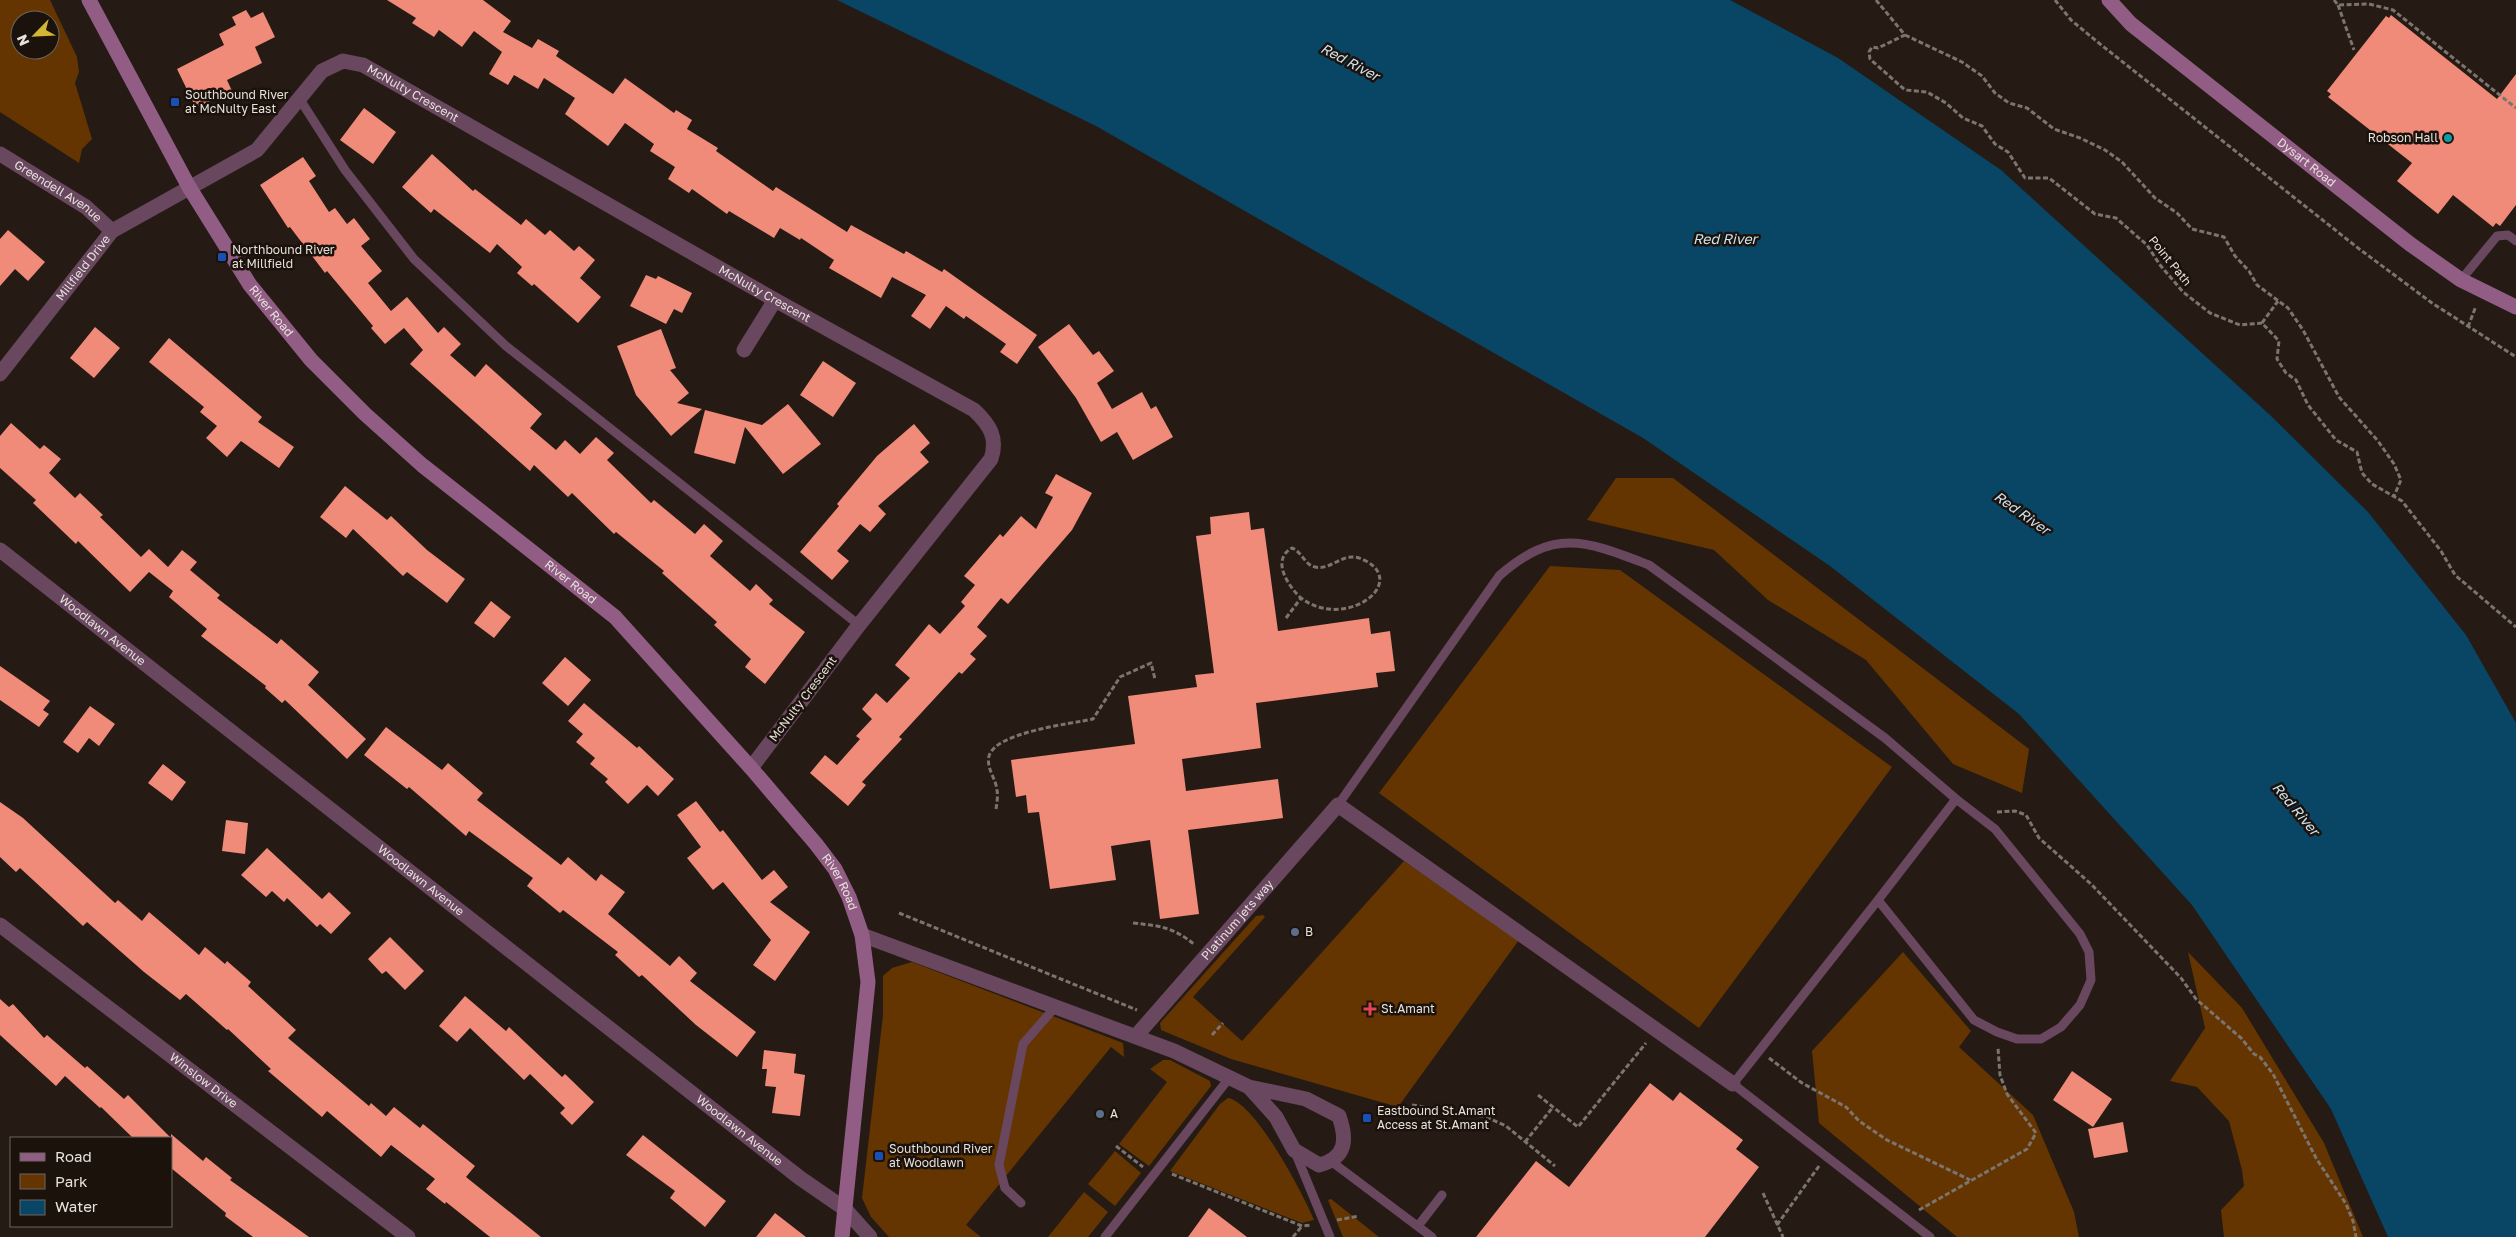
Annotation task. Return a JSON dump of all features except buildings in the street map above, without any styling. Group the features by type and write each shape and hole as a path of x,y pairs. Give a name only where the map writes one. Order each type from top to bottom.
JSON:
{"street":[{"name":"River Road","path":"89,0 189,187 250,285 311,360 422,465 615,617 751,768 816,844 835,870 849,897 862,935 867,966 867,1004 842,1237"},
{"name":"Dysart Road","path":"2109,0 2131,24 2410,244 2461,280 2516,307"},
{"name":"McNulty Crescent","path":"189,187 257,150 322,71 343,61 363,65 775,300 974,410 986,421 993,434 995,447 991,459 859,624 751,768"},
{"name":"Greendell Avenue","path":"0,154 86,207 112,231"},
{"name":"Millfield Drive","path":"0,374 112,231 189,187"},
{"path":"744,350 775,300"},
{"name":"Woodlawn Avenue","path":"0,550 792,1172 845,1209 870,1237"},
{"path":"1338,804 1733,1084"},
{"name":"Platinum jets way","path":"1136,1036 1338,804"},
{"name":"Winslow Drive","path":"0,925 408,1237"},
{"path":"862,935 1136,1036 1174,1051 1249,1087 1306,1099 1339,1116 1345,1133 1341,1152 1332,1162 1319,1164 1294,1150 1276,1117 1249,1087"}],"lane":[{"path":"299,98 345,170 414,259 499,339 859,624"},
{"path":"2461,280 2497,236 2508,235 2516,240"},
{"path":"1338,804 1499,576 1520,558 1550,544 1580,544 1606,549 1650,565 1885,738 1956,799 1995,829 2080,934 2089,952 2091,980 2080,1005 2062,1027 2041,1039 2017,1039 1997,1032 1974,1020 1878,900"},
{"path":"1930,1237 1733,1084 1956,799"},
{"path":"1021,1204 1005,1188 999,1166 1023,1044 1056,1006"},
{"path":"1105,1237 1230,1077"},
{"path":"1294,1150 1330,1237"},
{"path":"1332,1162 1432,1237"},
{"path":"1418,1226 1442,1195"}],"path":[{"path":"1876,0 1905,35 1962,62 1982,76 1995,93 2009,103 2027,108 2054,129 2080,138 2122,162 2155,198 2177,213 2192,229 2224,237 2235,256 2249,271 2257,285 2288,308 2303,330 2339,397 2378,441 2394,464 2401,480 2394,496"},
{"path":"2055,0 2071,20 2100,44 2358,248 2432,303 2516,357"},
{"path":"2334,0 2338,5 2354,50"},
{"path":"2338,5 2370,4 2393,10 2516,108"},
{"name":"Point Path","path":"1905,35 1878,48 1872,47 1869,52 1870,59 1905,90 1927,92 1946,103 1963,118 1982,126 1995,144 2008,152 2025,178 2048,178 2095,214 2116,218 2147,245 2183,292 2210,312 2240,325 2262,323"},
{"path":"2278,301 2262,323 2279,341 2277,359 2286,373 2296,380 2308,405 2336,440 2357,452 2362,473 2372,484 2402,501 2441,551 2455,575 2516,627"},
{"path":"1292,548 1297,550 1308,564 1314,567 1321,567 1346,556 1366,561 1378,572 1380,581 1378,591 1369,598 1344,610 1322,609 1311,606 1301,598 1290,588 1282,570 1282,558 1287,550 1292,548"},
{"path":"1286,618 1301,598"},
{"path":"996,809 997,789 990,772 990,756 997,745 1010,737 1093,718 1120,677 1151,663 1155,679"},
{"path":"1974,813 2015,811 2026,815 2039,838 2091,884 2181,978 2196,999 2242,1038 2254,1054 2260,1057 2273,1074 2316,1158 2346,1204 2356,1237"},
{"path":"899,913 1152,1017"},
{"path":"1133,923 1159,926 1179,932 1207,955"},
{"path":"1212,1035 1224,1023"},
{"path":"1905,1218 2027,1149 2036,1133 2007,1094 2000,1075 1997,1032"},
{"path":"1538,1095 1578,1127 1649,1039"},
{"path":"1760,1051 1802,1083 1846,1107 1859,1121 1887,1140 1970,1181"},
{"path":"1412,1105 1486,1117 1506,1126 1555,1166"},
{"path":"1525,1142 1553,1107"},
{"path":"1116,1146 1156,1172 1302,1226 1359,1216"},
{"path":"1777,1225 1826,1156"},
{"path":"1763,1193 1783,1237"},
{"path":"1293,1237 1302,1226"}],"green space":[{"path":"0,0 50,0 55,10 10,10 10,60 60,60 60,21 77,57 79,72 75,83 92,139 82,149 79,163 0,112"},
{"path":"1616,478 1673,478 2029,749 2022,793 1953,764 1866,660 1768,600 1714,550 1587,520"},
{"path":"1550,566 1620,570 1892,767 1699,1028 1379,793"},
{"path":"1404,861 1519,940 1398,1107 1231,1059 1161,1030 1160,1023 1256,916 1263,915 1265,917 1193,997 1242,1041"},
{"path":"1903,952 1971,1031 1959,1047 2033,1115 2074,1212 2079,1237 1957,1237 1819,1123 1812,1051"},
{"path":"2188,952 2242,1008 2324,1143 2363,1237 2224,1237 2221,1210 2244,1186 2242,1170 2229,1121 2197,1087 2170,1081 2205,1028"},
{"path":"912,962 1123,1043 1124,1057 1111,1047 966,1225 981,1237 889,1237 871,1217 862,1198 883,1015 883,976 892,968"},
{"path":"1163,1060 1170,1060 1210,1081 1211,1086 1149,1166 1119,1144 1167,1082 1150,1069"},
{"path":"1228,1098 1239,1104 1265,1132 1289,1171 1314,1220 1302,1223 1170,1171 1220,1104"},
{"path":"1115,1151 1141,1173 1115,1206 1088,1184"},
{"path":"1084,1192 1108,1212 1088,1237 1048,1237"},
{"path":"1331,1199 1379,1237 1343,1237 1328,1200"}],"water":[{"name":"Red River","path":"837,0 1730,0 1838,58 2001,170 2270,415 2368,512 2466,635 2516,723 2516,1237 2388,1237 2331,1109 2192,905 2019,714 1830,566 1643,438 1096,126"}],"place":[{"name":"Southbound River at McNulty East","path":"175,102"},
{"name":"Robson Hall","path":"2448,138"},
{"name":"Northbound River at Millfield","path":"222,257"},
{"name":"B","path":"1295,932"},
{"name":"St.Amant","path":"1370,1009"},
{"name":"A","path":"1100,1114"},
{"name":"Eastbound St.Amant Access at St.Amant","path":"1367,1118"},
{"name":"Southbound River at Woodlawn","path":"879,1156"}]}
